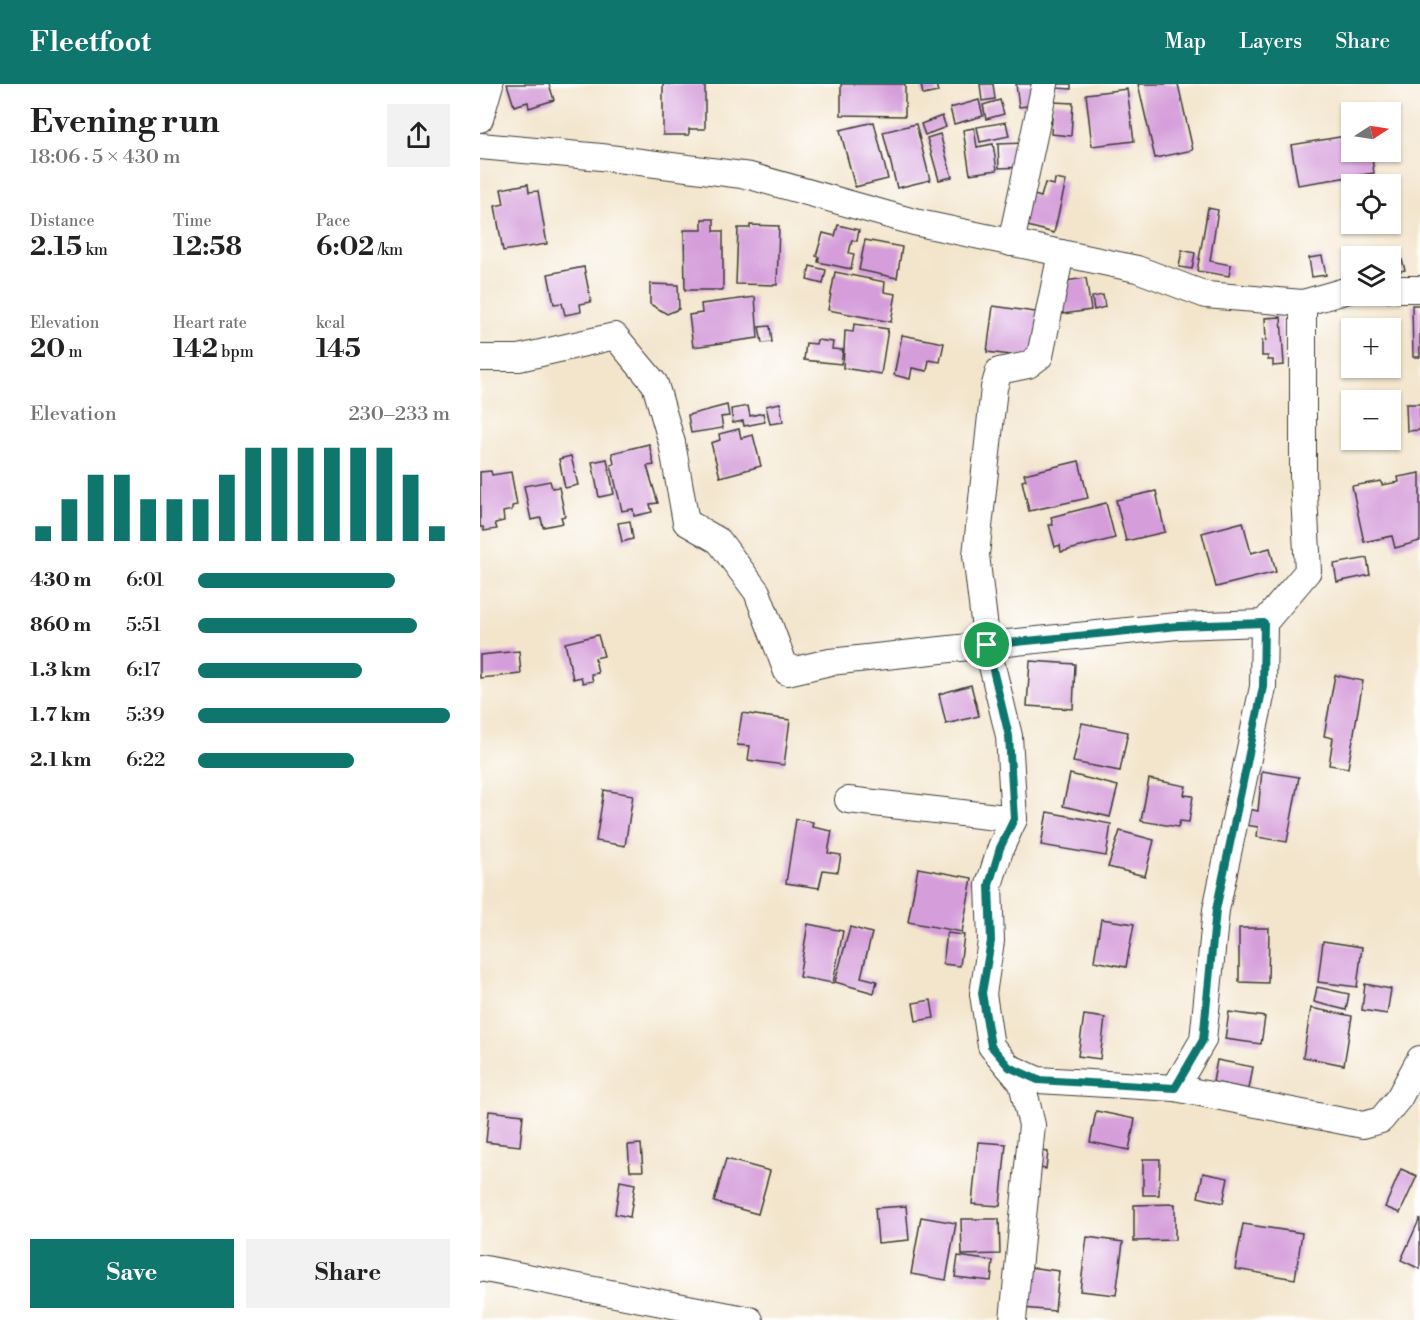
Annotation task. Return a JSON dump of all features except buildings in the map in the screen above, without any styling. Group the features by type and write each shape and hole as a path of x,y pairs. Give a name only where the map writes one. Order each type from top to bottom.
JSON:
{"street":[{"path":"480,119 490,84"},
{"path":"1011,243 1045,84"},
{"path":"480,146 602,157 750,176 914,222 1137,269 1206,295 1303,303 1341,292"},
{"path":"1013,1320 1032,1125 1022,1083 991,1046 982,993 991,941 989,885 1000,848 1014,819 1009,736 987,645 976,555 994,388 999,371 1028,365 1040,356 1061,253"},
{"path":"1401,289 1420,289"},
{"path":"1175,1088 1203,1040 1216,910 1263,687 1264,623 1308,571 1302,476 1303,303"},
{"path":"480,358 519,358 615,336 655,384 672,444 686,522 719,541 757,592 787,672 830,663 987,645 1178,626 1264,623"},
{"path":"848,800 1014,819"},
{"path":"1009,1067 1038,1080 1175,1088 1364,1125 1381,1120 1399,1098 1420,1059"},
{"path":"480,1268 750,1320"}],"route":[{"path":"1264,623 1263,687 1216,910 1203,1040 1175,1088 1038,1080 1009,1067 991,1046 982,993 991,941 989,885 1000,848 1014,819 1009,736 987,645 1086,637 1178,626 1264,623"}]}
